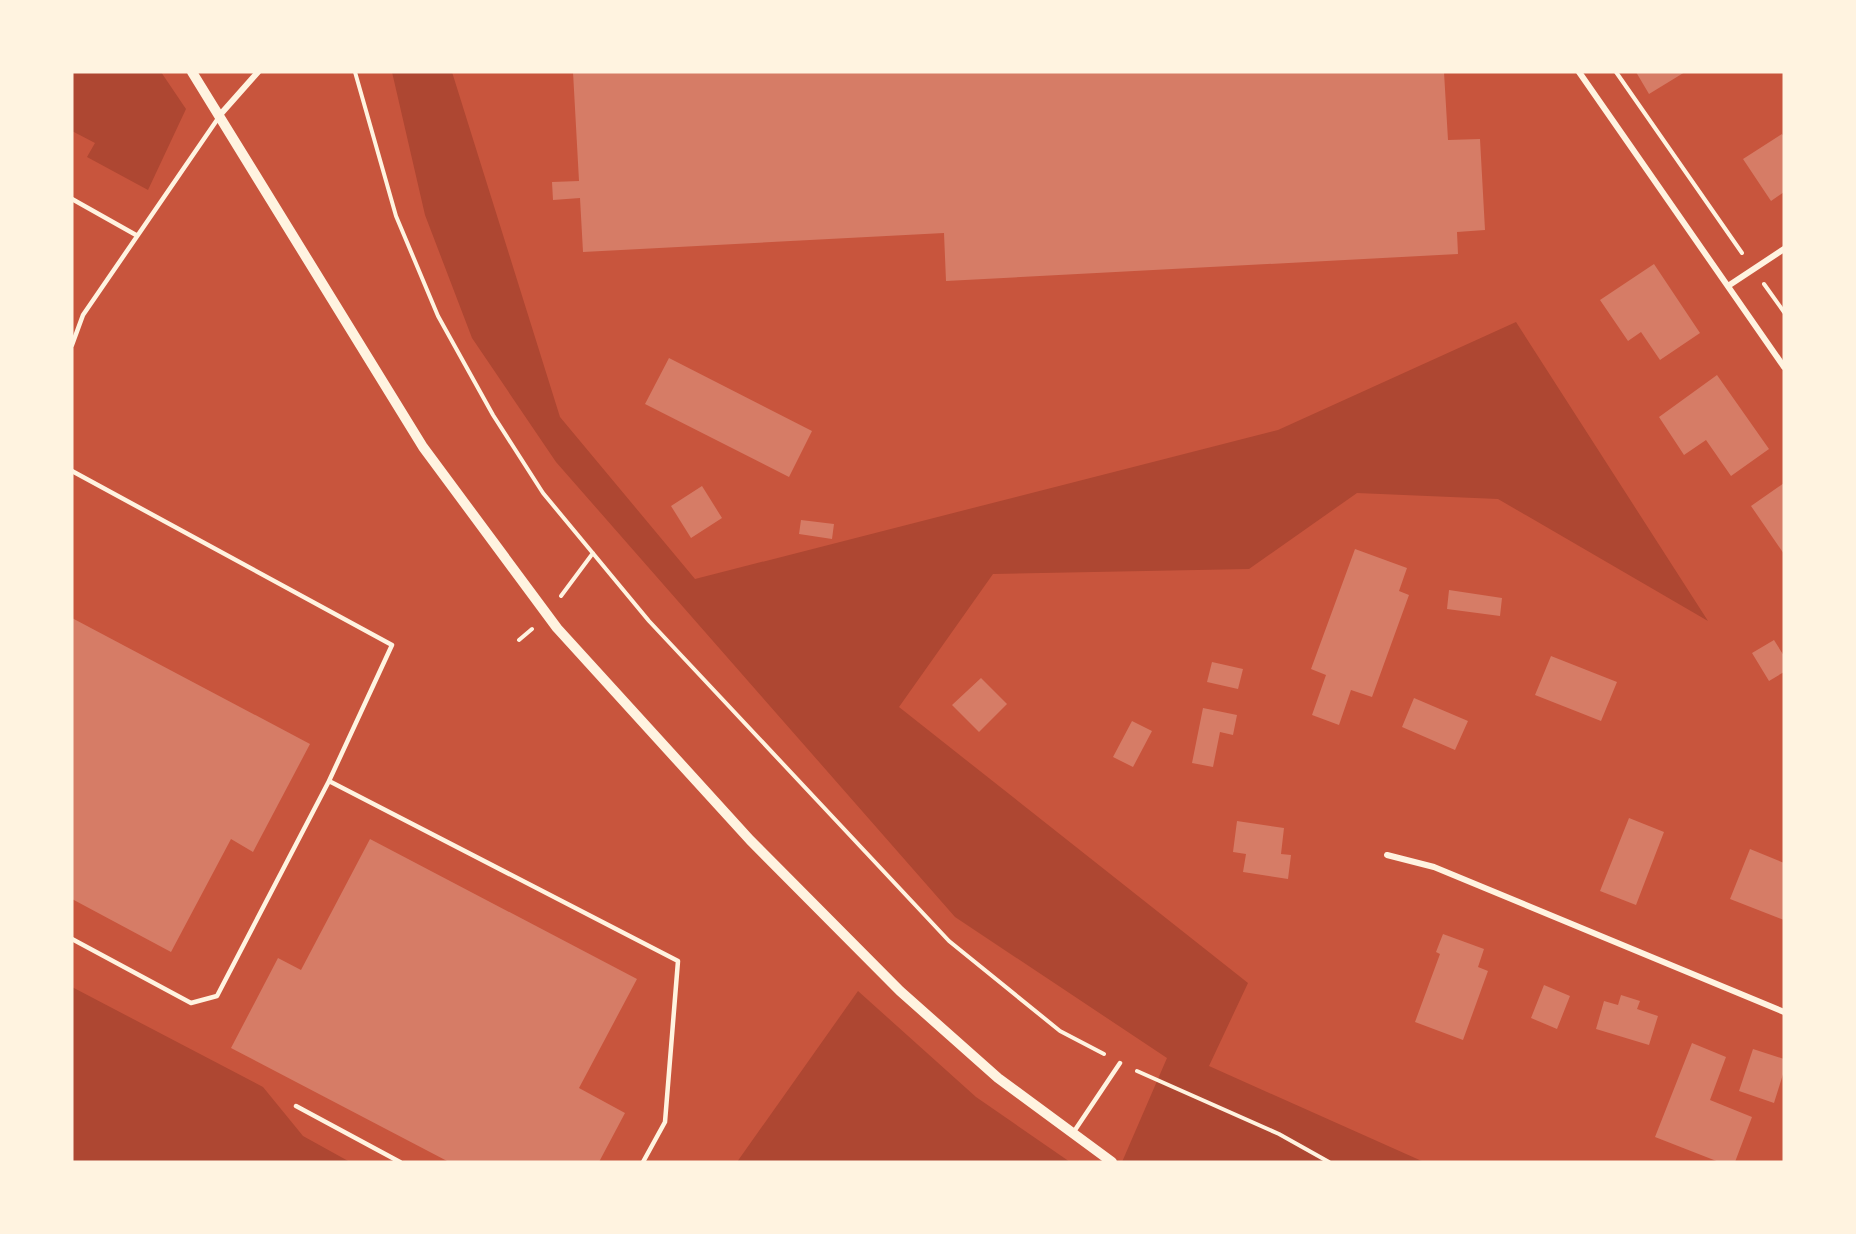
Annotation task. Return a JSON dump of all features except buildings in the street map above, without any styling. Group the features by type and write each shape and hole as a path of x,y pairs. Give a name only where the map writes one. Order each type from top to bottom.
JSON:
{"street":[{"path":"192,72 423,447 557,628 750,840 900,991 998,1078 1112,1162"},
{"path":"219,117 258,72"},
{"path":"1579,72 1784,367"},
{"path":"1728,286 1784,249"},
{"path":"1388,855 1434,867 1784,1012"}],"lane":[{"path":"72,345 83,315 219,117"},
{"path":"72,200 136,235"},
{"path":"72,471 392,645 328,781 217,996 190,1003 72,939"},
{"path":"328,781 678,961 665,1122 643,1162"},
{"path":"1073,1133 1119,1063"},
{"path":"296,1106 400,1162"}],"path":[{"path":"355,72 396,216 438,316 493,415 543,493 649,621 949,941 1060,1031 1119,1063 1279,1134 1329,1162"},
{"path":"1616,72 1784,312"},
{"path":"560,598 594,553"},
{"path":"519,640 532,628"}],"shaded area":[{"path":"72,72 161,72 186,109 148,190 87,157 95,143 72,131"},
{"path":"392,72 452,72 560,417 695,579 1278,430 1516,322 1708,621 1498,499 1357,493 1249,569 993,574 899,707 1248,983 1209,1066 1424,1162 1122,1162 1167,1058 955,917 556,462 472,338 425,215"},
{"path":"72,987 263,1087 303,1136 350,1162 72,1162"},
{"path":"858,991 976,1097 1070,1162 737,1162"}]}
